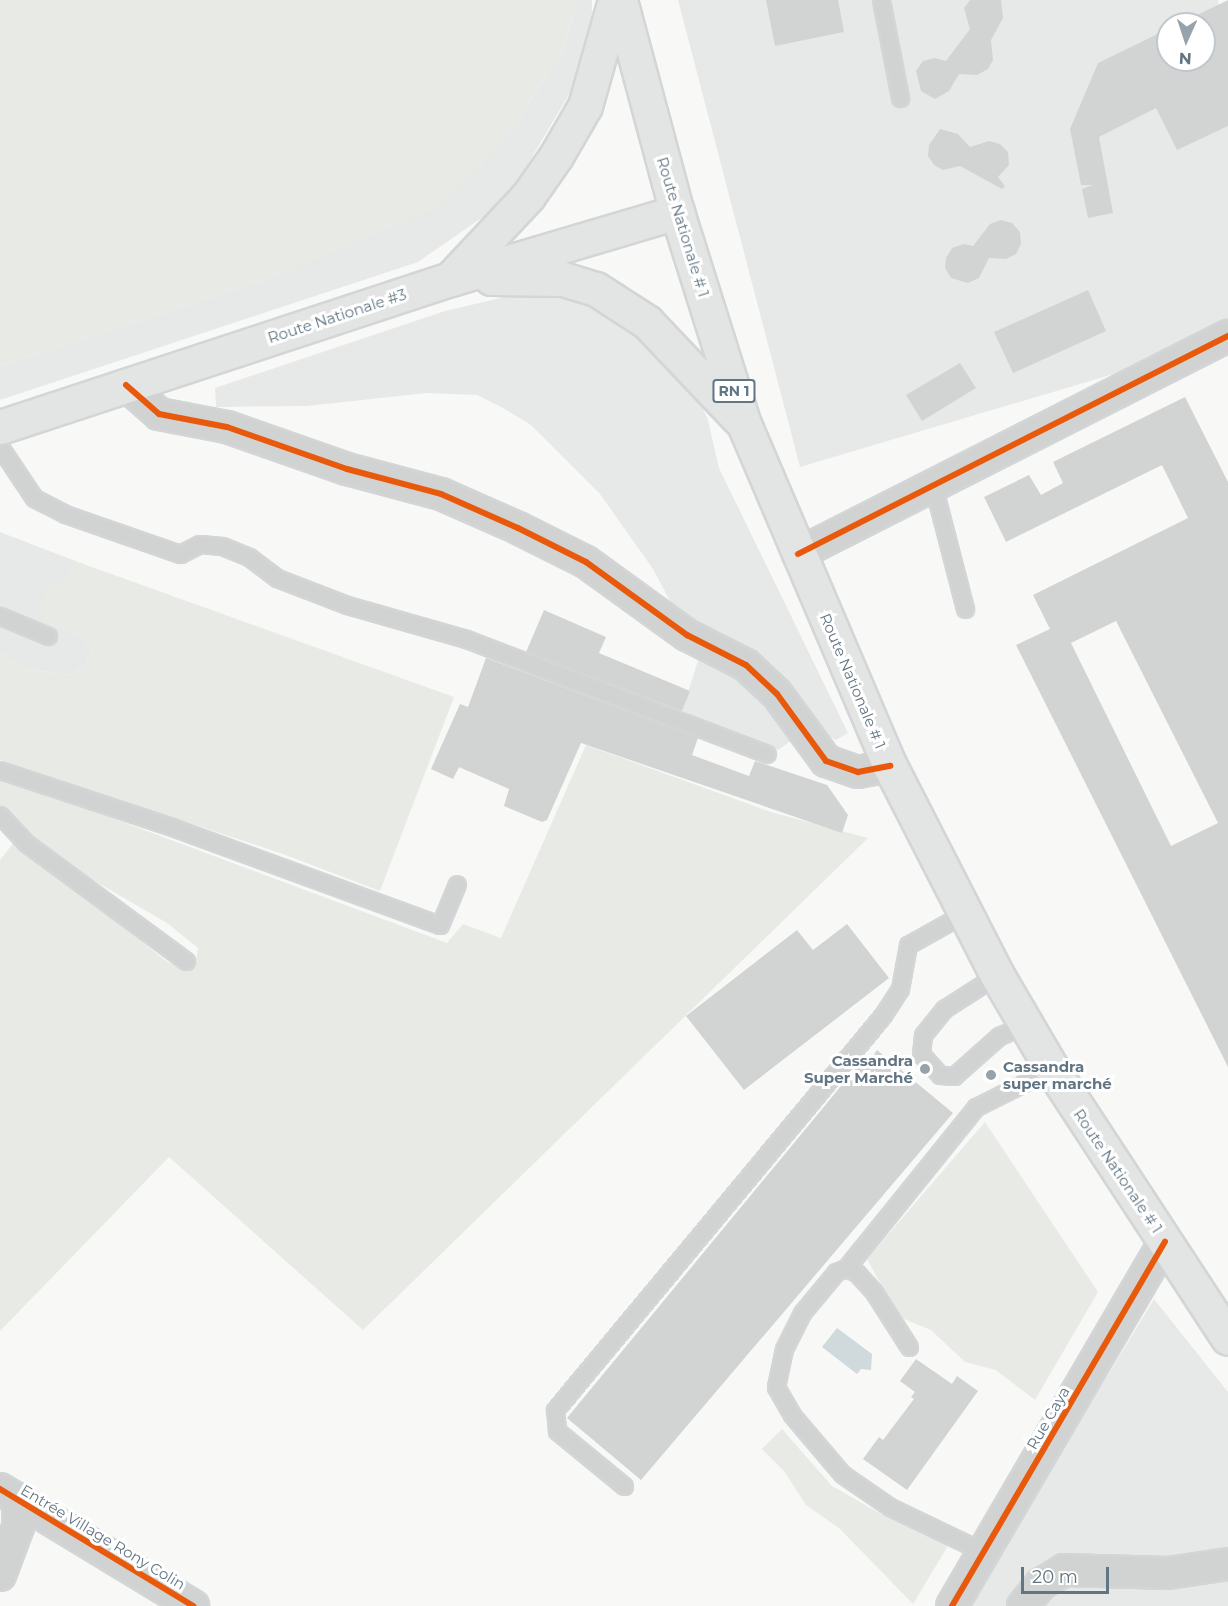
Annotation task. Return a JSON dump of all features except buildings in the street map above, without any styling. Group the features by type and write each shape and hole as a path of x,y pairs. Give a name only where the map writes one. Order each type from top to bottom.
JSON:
{"main road":[{"path":"451,279 528,196 556,156 585,106 615,0"},
{"name":"Route Nationale # 1","path":"620,0 677,212 744,424 890,766 997,975 1052,1069 1228,1338"},
{"name":"Route Nationale #3","path":"0,427 451,279 677,212"},
{"path":"451,279 532,277 563,279 596,289 647,322 744,424"}],"street":[{"path":"798,554 1228,336"},
{"path":"126,386 159,414 228,427 348,468 441,494 586,562 687,636 746,665 777,694 826,761 858,772 890,766"},
{"name":"Rue Caya","path":"952,1606 1165,1242"},
{"path":"0,1575 18,1527 9,1494"},
{"name":"Entrée Village Rony Colin","path":"9,1494 193,1606"},
{"path":"1023,1606 1041,1584 1064,1570 1168,1573 1228,1564"}],"lane":[{"path":"881,0 900,98"},
{"path":"0,447 33,498 65,514 180,554 200,544 222,546 249,557 277,578 337,601 466,639 767,754"},
{"path":"933,485 965,609"},
{"path":"0,616 48,636"},
{"path":"0,770 172,827 440,925 457,884"},
{"path":"0,815 26,843 186,962"},
{"path":"624,1486 557,1431 555,1410 883,1015 900,989 908,945 965,913"},
{"path":"997,975 944,1010 923,1035 921,1054 940,1075 954,1076 999,1036 1027,1024"},
{"path":"984,1552 890,1507 842,1474 783,1402 776,1387 784,1349 802,1313 836,1272 846,1268 976,1107 1052,1069"},
{"path":"846,1268 858,1273 874,1292 909,1347"}],"shaded area":[{"path":"0,0 577,0 564,48 518,121 480,167 435,208 279,275 0,366"},
{"path":"577,0 592,0 592,37 574,86 516,184 493,210 418,262 0,400 0,366 279,275 343,245 518,121 564,48"},
{"path":"678,0 1218,0 1228,105 1228,340 800,467"},
{"path":"539,289 583,298 629,322 688,376 708,420 719,468 848,733 836,740 810,727 778,750 682,711 706,635 676,612 653,569 600,494 531,425 503,408 477,395 427,393 307,406 216,407 215,388 445,311"},
{"path":"0,532 78,562 64,582 49,589 66,630 82,637 92,649 85,666 71,675 27,669 0,653"},
{"path":"78,562 454,697 380,891 283,854 0,760 0,653 27,669 71,675 85,666 92,649 82,637 43,620 40,605 49,589 64,582"},
{"path":"586,745 771,812 868,838 363,1330 169,1157 0,1331 0,860 15,841 166,961 181,969 195,968 198,948 167,923 81,873 29,836 0,808 0,776 447,943 463,924 501,938"},
{"path":"985,1122 1098,1292 1035,1400 996,1370 965,1362 931,1330 899,1317 867,1259"},
{"path":"1154,1299 1228,1392 1228,1606 968,1606"},
{"path":"837,1328 872,1354 871,1370 861,1369 857,1374 822,1347"},
{"path":"782,1429 832,1486 881,1514 949,1544 913,1604 839,1528 806,1505 784,1471 762,1449"}],"cycle path":[{"path":"798,554 1228,336"},
{"path":"126,385 159,414 227,427 347,469 441,494 518,528 586,562 687,635 746,665 777,694 826,761 858,772 890,766"},
{"path":"952,1606 1165,1242"},
{"path":"0,1489 193,1606"}],"place":[{"name":"Cassandra Super Marché","path":"925,1069"},
{"name":"Cassandra super marché","path":"991,1075"}]}
